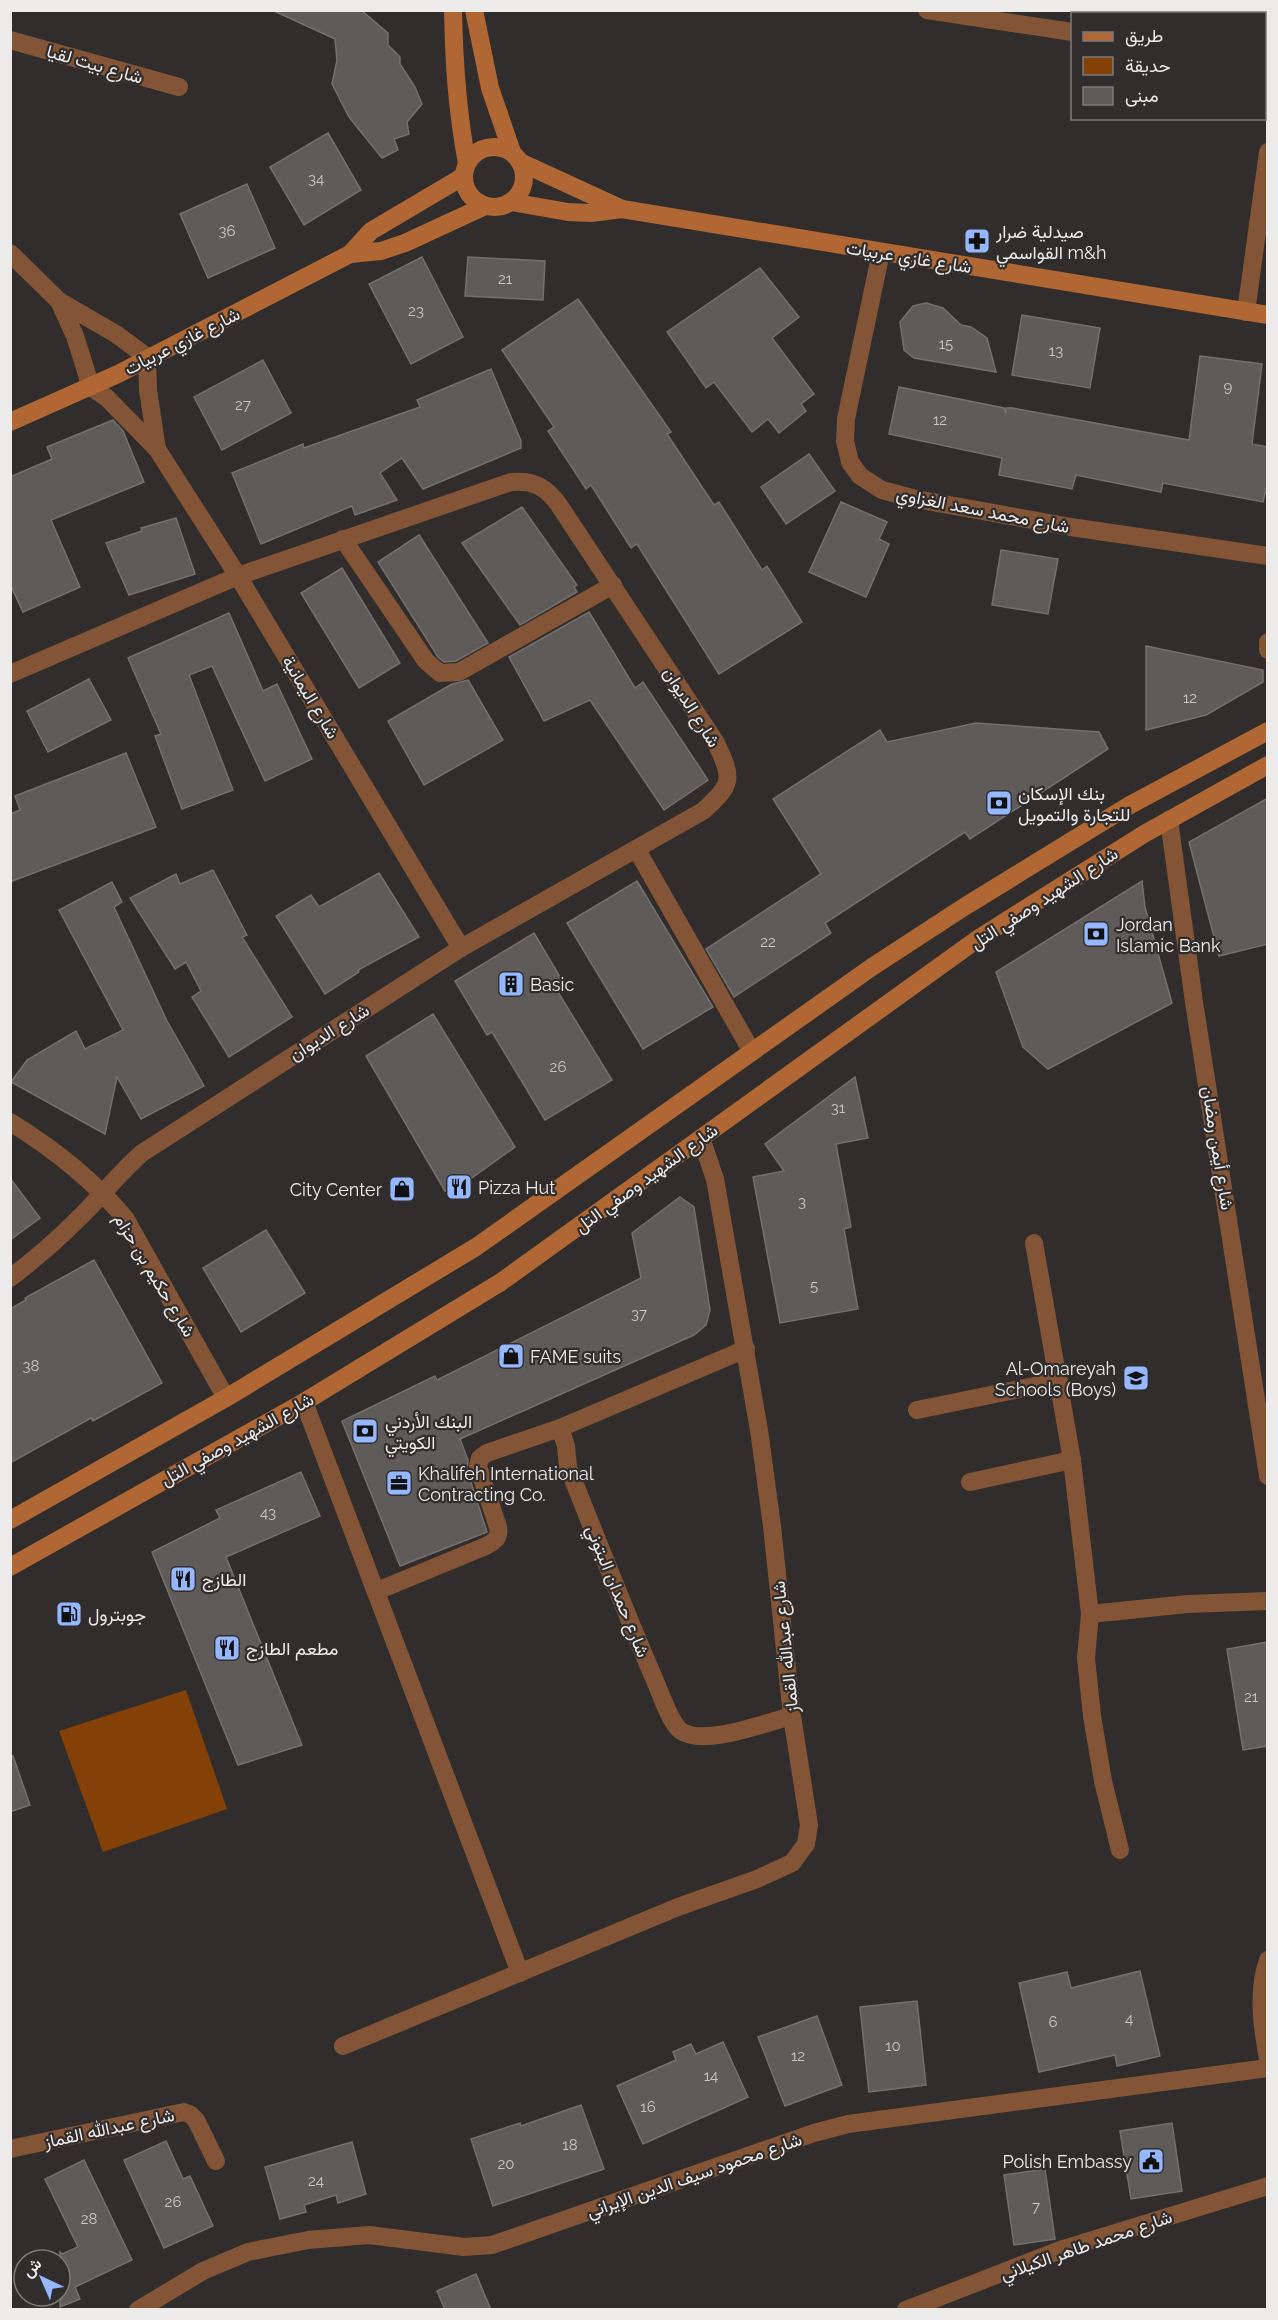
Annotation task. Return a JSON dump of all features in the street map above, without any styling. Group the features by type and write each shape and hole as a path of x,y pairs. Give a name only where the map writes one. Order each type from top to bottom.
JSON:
{"main road":[{"path":"453,10 455,87 466,189 474,199 485,206 498,207 511,202 519,195 524,185 525,174 490,88 474,10"},
{"path":"465,170 473,155 492,146 502,147 517,157"},
{"name":"شارع غازي عربيات","path":"517,157 622,209"},
{"name":"شارع غازي عربيات","path":"10,422 91,387 350,254 371,231 465,170"},
{"name":"شارع غازي عربيات","path":"511,202 568,212 591,213 622,209 1268,315"},
{"name":"شارع غازي عربيات","path":"350,254 381,251 405,243 485,206"},
{"name":"شارع الشهيد وصفي التل","path":"10,1520 226,1398 477,1248 872,967 1031,865 1130,805 1268,731"},
{"name":"شارع الشهيد وصفي التل","path":"10,1567 304,1402 501,1282 979,938 1060,885 1169,820 1268,765"}],"street":[{"path":"927,10 1071,32"},
{"name":"شارع بيت لقيا","path":"10,40 179,87"},
{"path":"1246,312 1268,152"},
{"name":"شارع محمد سعد الغزاوي","path":"881,252 846,419 845,441 850,462 860,476 882,490 916,499 1071,527 1268,556"},
{"path":"10,253 59,301 117,334 147,357"},
{"path":"59,301 75,336 91,387"},
{"name":"شارع اليمانية","path":"147,357 148,390 157,449"},
{"name":"شارع اليمانية","path":"91,387 107,398 157,449 238,576 461,948"},
{"name":"شارع الديوان","path":"10,674 238,576 512,482 536,483 550,492 613,585 716,743 727,767 727,785 719,797 703,811 461,948 221,1100 142,1153 119,1173 103,1193 44,1252 10,1278"},
{"path":"343,539 426,661 440,673 459,672 613,585"},
{"path":"1268,642 1268,650"},
{"name":"شارع أيمن رمضان","path":"1169,820 1194,1002 1268,1476"},
{"path":"637,850 752,1052"},
{"name":"شارع حكيم بن حزام","path":"10,1122 76,1168 125,1218 226,1398"},
{"name":"شارع عبدالله القماز","path":"343,2046 678,1907 757,1879 792,1863 806,1844 809,1825 792,1716 772,1526 746,1349 715,1179 701,1138"},
{"path":"1034,1243 1072,1460 1090,1614 1086,1658 1092,1716 1103,1781 1120,1850"},
{"path":"377,1591 486,1546 497,1539 500,1534 478,1466 478,1462 487,1453 560,1428 746,1349"},
{"path":"917,1410 1059,1381"},
{"path":"304,1402 520,1973"},
{"name":"شارع حمدان البتوني","path":"560,1428 566,1446 568,1467 636,1637 670,1714 680,1731 694,1736 714,1736 792,1716"},
{"path":"970,1482 1072,1460"},
{"path":"1090,1614 1188,1604 1268,1601"},
{"path":"1268,1960 1262,1975 1262,2029 1268,2059"},
{"name":"شارع محمود سيف الدين الإيراني","path":"138,2310 203,2271 248,2252 308,2240 369,2235 464,2247 492,2245 814,2133 848,2124 1268,2068"},
{"name":"شارع عبدالله القماز","path":"10,2149 184,2112 196,2120 216,2161"},
{"name":"شارع محمد طاهر الكيلاني","path":"906,2310 1063,2249 1268,2186"}],"green space":[{"path":"186,1690 227,1809 103,1852 59,1731"}],"building":[{"path":"272,10 361,10 388,33 388,45 400,57 400,64 415,87 422,104 407,122 409,134 394,139 398,150 382,158 349,117 332,84 337,60 335,39"},
{"path":"328,133 361,190 304,225 270,167"},
{"path":"247,184 275,248 208,278 180,214"},
{"path":"422,257 463,337 411,364 369,284"},
{"path":"468,257 545,261 543,300 465,296"},
{"path":"760,268 799,317 772,338 814,394 801,404 806,411 779,433 768,419 752,432 714,382 706,388 667,332"},
{"path":"578,299 671,432 667,434 714,505 719,502 762,570 767,566 802,622 719,674 637,544 631,548 591,485 586,489 548,431 554,427 502,350"},
{"path":"926,303 943,308 961,325 971,327 987,338 996,372 914,358 904,350 900,322 913,306"},
{"path":"1022,315 1100,328 1090,388 1012,375"},
{"path":"1200,356 1262,364 1252,444 1268,447 1268,482 1263,502 1163,483 1161,492 1076,475 1072,489 999,475 1002,458 889,434 899,387 1004,408 1006,413 1006,408 1012,408 1189,440"},
{"path":"263,360 291,413 222,450 194,397"},
{"path":"491,369 521,441 521,448 423,489 402,458 380,473 397,500 355,515 352,506 261,544 232,473 303,444 304,448 420,407 417,400"},
{"path":"113,420 123,431 144,482 51,520 80,587 23,612 10,584 10,477 52,459 47,447"},
{"path":"809,454 835,491 786,524 761,487"},
{"path":"841,502 887,522 879,539 889,544 866,597 809,572"},
{"path":"522,507 577,585 574,587 577,592 520,625 462,543"},
{"path":"176,518 195,574 129,595 106,543 142,531 141,528"},
{"path":"419,535 488,643 456,661 444,662 438,657 378,562"},
{"path":"1001,550 1058,559 1048,614 992,605"},
{"path":"342,568 400,663 359,688 301,593"},
{"path":"589,612 635,688 643,682 708,780 664,810 590,700 544,721 509,657"},
{"path":"229,613 263,691 277,684 312,759 265,781 212,666 189,675 233,790 182,809 155,736 161,734 128,658"},
{"path":"1146,646 1263,670 1263,682 1206,715 1146,730"},
{"path":"89,679 111,720 48,752 27,711"},
{"path":"468,680 503,740 424,785 388,721 452,684"},
{"path":"976,723 1099,732 1108,749 970,839 965,832 825,923 831,933 734,997 706,949 821,874 773,799 880,730 887,742"},
{"path":"126,753 156,827 10,882 10,814 20,810 15,796"},
{"path":"1268,798 1268,944 1219,956 1189,842"},
{"path":"213,870 247,935 242,937 292,1017 229,1057 192,997 201,991 186,962 175,969 130,898 176,874 180,884"},
{"path":"379,873 419,937 358,970 359,972 325,994 276,916 311,895 319,907"},
{"path":"637,881 713,1007 643,1049 567,923"},
{"path":"1142,881 1145,907 1172,1003 1048,1069 1023,1047 996,972"},
{"path":"112,882 122,902 114,907 167,1021 204,1086 141,1119 117,1077 105,1134 11,1082 27,1060 76,1031 85,1049 123,1030 59,910"},
{"path":"534,933 566,987 558,992 612,1080 545,1120 492,1032 487,1035 455,981"},
{"path":"433,1014 515,1147 459,1187 445,1191 366,1056"},
{"path":"855,1077 868,1138 836,1144 851,1227 844,1229 858,1309 780,1323 753,1177 784,1171 765,1144"},
{"path":"10,1178 40,1218 10,1240"},
{"path":"680,1197 694,1207 710,1310 706,1325 694,1335 460,1439 468,1460 467,1470 487,1532 400,1566 342,1421 435,1376 437,1380 641,1278 632,1233"},
{"path":"266,1230 305,1293 241,1332 203,1268"},
{"path":"94,1260 162,1383 93,1421 91,1418 10,1463 10,1309 26,1300 25,1298"},
{"name":"مطعم الطازج","path":"301,1472 320,1516 226,1557 302,1745 238,1765 152,1552 220,1518 216,1510"},
{"path":"1268,1642 1268,1746 1243,1750 1227,1649"},
{"path":"10,1756 13,1756 30,1805 10,1812"},
{"path":"1140,1971 1160,2056 1117,2066 1115,2055 1039,2072 1019,1983 1067,1972 1071,1988"},
{"path":"917,2001 926,2085 869,2092 860,2007"},
{"path":"817,2016 842,2085 785,2106 758,2037"},
{"path":"723,2042 748,2097 643,2144 617,2086 676,2060 673,2052 691,2044 696,2054"},
{"path":"581,2105 604,2169 493,2206 471,2139 520,2123 521,2126"},
{"name":"Polish Embassy","path":"1172,2123 1182,2191 1131,2199 1120,2131"},
{"path":"166,2141 183,2179 190,2176 213,2226 164,2248 124,2160"},
{"path":"352,2142 366,2194 338,2203 336,2195 304,2205 306,2212 280,2219 265,2167"},
{"path":"84,2160 132,2260 75,2287 80,2299 72,2302 72,2250 78,2247 45,2179"},
{"path":"1045,2169 1055,2239 1014,2245 1004,2175"},
{"path":"476,2274 491,2310 445,2310 437,2291"}],"place":[{"name":"صيدلية ضرار القواسمي m&h","path":"977,241"},
{"name":"بنك الإسكان للتجارة والتمويل","path":"999,803"},
{"name":"Jordan Islamic Bank","path":"1096,934"},
{"name":"Basic","path":"511,984"},
{"name":"Pizza Hut","path":"459,1187"},
{"name":"City Center","path":"402,1189"},
{"name":"FAME suits","path":"511,1356"},
{"name":"Al-Omareyah Schools (Boys)","path":"1136,1378"},
{"name":"البنك الأردني الكويتي","path":"365,1431"},
{"name":"Khalifeh International Contracting Co.","path":"399,1483"},
{"name":"الطازج","path":"183,1579"},
{"name":"جوبترول","path":"69,1614"},
{"name":"مطعم الطازج","path":"227,1648"},
{"name":"Polish Embassy","path":"1151,2161"}]}
